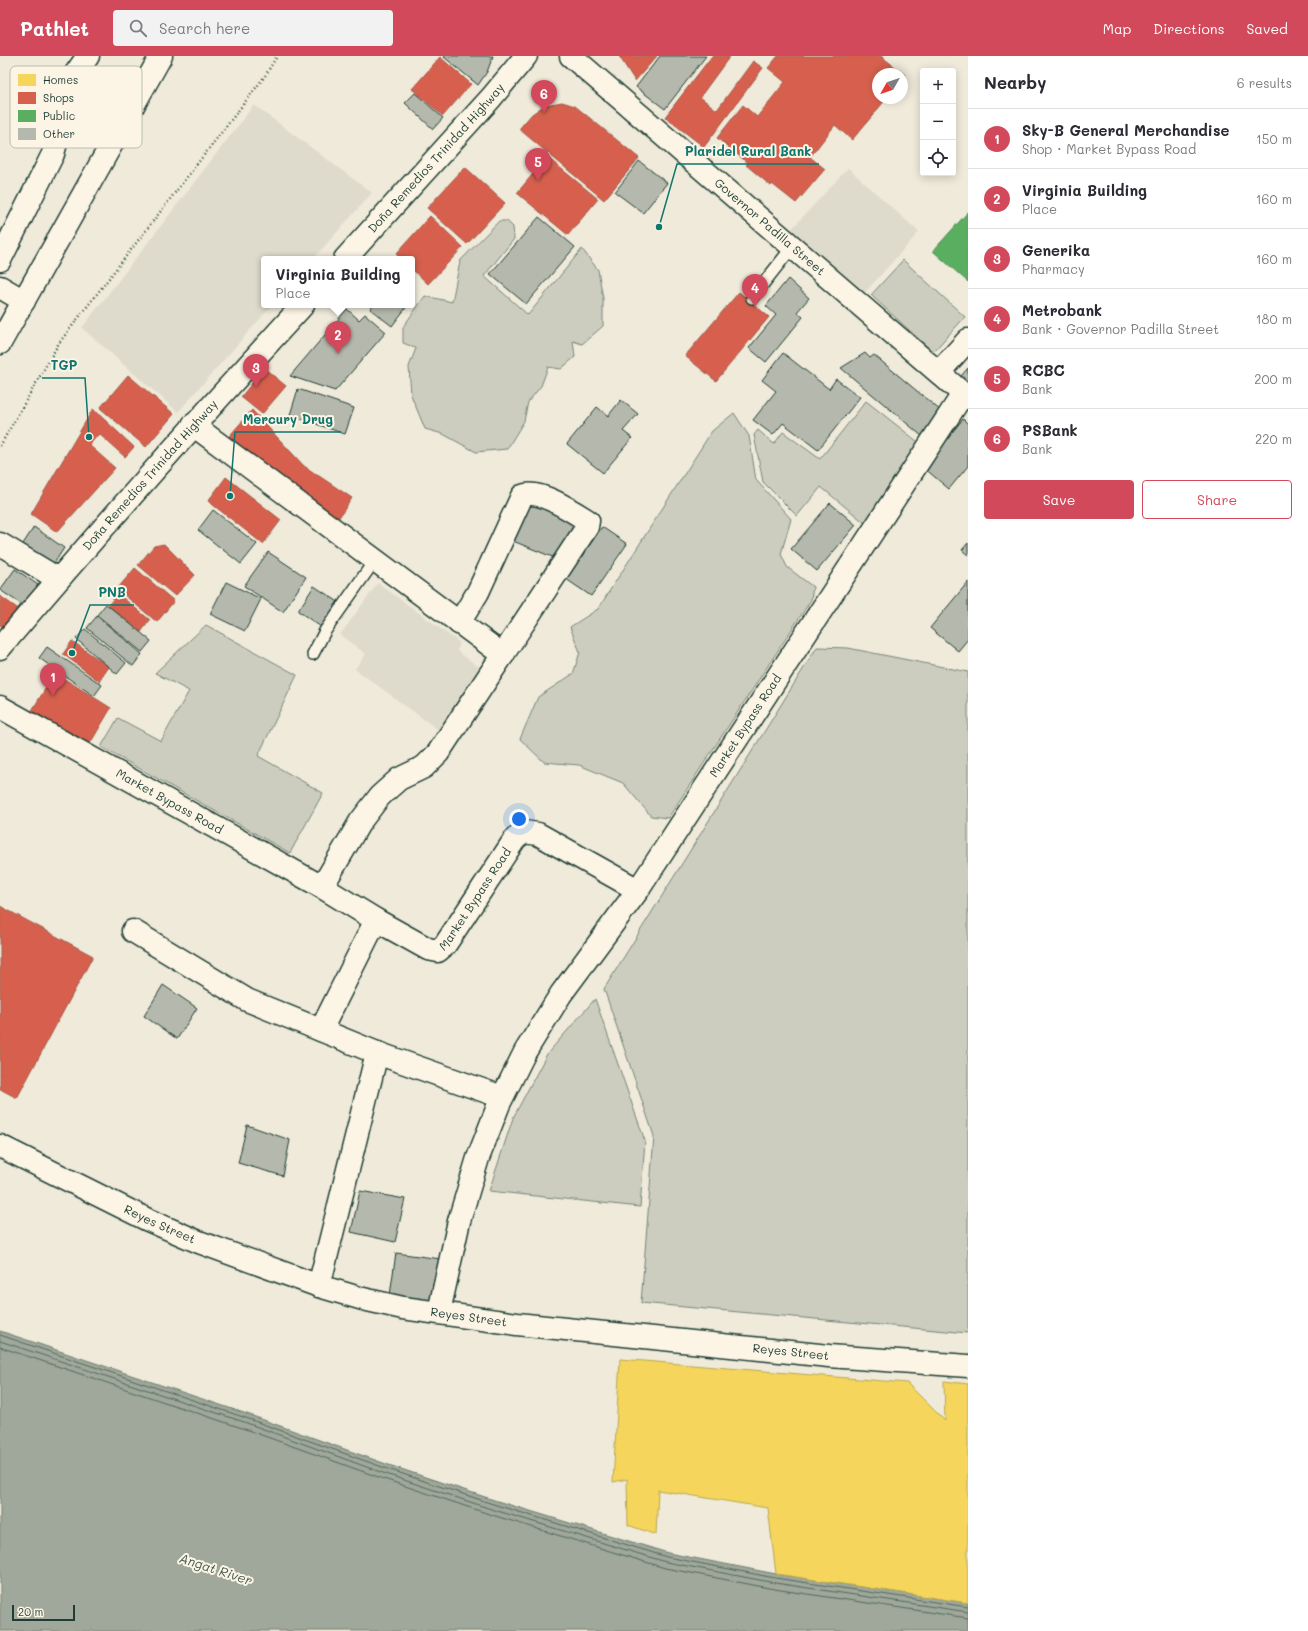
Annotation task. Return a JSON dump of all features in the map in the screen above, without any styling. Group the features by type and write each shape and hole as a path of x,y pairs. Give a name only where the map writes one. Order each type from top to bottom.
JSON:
{"street":[{"path":"81,66 88,56"},
{"path":"142,90 161,56"},
{"name":"Doña Remedios Trinidad Highway","path":"347,256 491,98 526,56"},
{"name":"Governor Padilla Street","path":"570,56 966,396"},
{"path":"0,260 53,154 55,148"},
{"path":"0,343 110,148"},
{"path":"0,287 24,301"},
{"name":"Doña Remedios Trinidad Highway","path":"0,648 58,579 193,425 300,308"},
{"path":"939,372 968,340"},
{"name":"Market Bypass Road","path":"0,708 322,887 376,920 428,949 438,951 445,945 515,839 524,832 538,834 638,890 966,396"},
{"path":"193,425 503,655"},
{"path":"322,887 360,822 380,796 399,779 424,767 438,753 587,527 588,521 541,496 527,494 522,496 478,592 459,623"},
{"path":"0,544 58,579"},
{"path":"439,1312 459,1222 478,1158 502,1097 525,1052 561,994 638,890"},
{"path":"321,1030 376,920"},
{"path":"133,931 247,1000 378,1053 502,1097"},
{"path":"319,1286 378,1053"},
{"name":"Reyes Street","path":"0,1146 148,1220 199,1242 319,1286 363,1299 402,1308 525,1324 829,1356 968,1366"}],"lane":[{"path":"752,298 793,246"},
{"path":"313,654 326,631 375,560"}],"path":[{"path":"0,446 59,343 265,76 277,56"}],"shaded area":[{"path":"254,105 372,193 316,256 261,256 261,308 269,308 178,412 82,328"},
{"path":"848,168 919,232 861,297 789,232"},
{"path":"499,221 507,221 513,227 514,239 484,276 528,315 582,249 598,270 603,298 603,326 582,344 573,341 575,357 561,369 548,367 541,386 528,402 524,421 507,449 476,452 443,434 425,429 411,395 409,367 416,348 403,343 403,327 425,296 452,302 460,261"},
{"path":"903,260 965,317 933,352 871,295"},
{"path":"866,401 918,442 865,523 821,487 797,516 763,482 754,435 758,430 774,444 783,432 820,459"},
{"path":"734,413 749,436 756,480 791,519 781,554 787,567 813,587 811,600 668,818 651,816 623,783 579,765 544,762 520,739 538,697 573,674 580,652 570,627 598,609 712,431"},
{"path":"378,583 460,643 457,651 483,670 440,731 355,669 366,654 340,635"},
{"path":"206,625 297,675 258,756 323,793 290,853 101,747 118,718 161,741 189,691 155,673"},
{"path":"817,647 848,648 968,672 968,1333 641,1303 654,1136 604,989"},
{"path":"595,999 645,1141 640,1207 489,1191 513,1118 547,1054"}],"water":[{"name":"Angat River","path":"0,1331 247,1414 386,1464 494,1500 668,1553 776,1574 968,1603 968,1631 0,1631"}],"building: Homes":[{"path":"620,1359 907,1383 945,1421 944,1381 968,1384 968,1603 776,1574 768,1508 658,1490 656,1535 628,1525 627,1479 613,1482"}],"building: Shops":[{"path":"619,56 657,56 635,81"},
{"path":"712,56 730,56 700,97 717,110 753,61 763,68 704,147 665,117"},
{"path":"778,56 881,56 896,68 872,68 872,104 882,104 852,140 835,125 810,157 825,169 796,203 772,184 771,186 746,165 748,163 717,138 743,105 757,117 785,82 768,68"},
{"path":"440,57 471,84 443,116 412,89"},
{"path":"562,102 575,106 639,158 604,200 519,129 532,114 545,105"},
{"path":"547,157 598,199 568,235 517,193"},
{"path":"465,167 505,203 467,244 427,208"},
{"path":"430,216 463,247 428,284 415,272 415,256 398,256 396,254"},
{"path":"739,292 769,317 716,381 685,356"},
{"path":"264,368 286,386 262,414 241,397"},
{"path":"128,375 174,414 146,447 100,408"},
{"path":"93,409 134,447 125,457 99,434 89,445 115,468 57,532 31,514"},
{"path":"252,410 304,466 352,498 336,522 225,441"},
{"path":"226,477 281,520 263,544 208,501"},
{"path":"164,544 195,575 175,596 138,565 154,546"},
{"path":"135,568 174,601 157,622 117,589"},
{"path":"118,594 150,620 141,632 108,605"},
{"path":"0,596 17,608 4,628 0,625"},
{"path":"72,641 109,667 99,681 63,654"},
{"path":"55,673 111,708 88,747 31,712"},
{"path":"0,906 93,956 17,1098 0,1089"}],"building: Public":[{"path":"968,212 968,282 933,251"}],"building: Other":[{"path":"493,56 487,72 478,85 444,57"},
{"path":"660,56 706,56 665,109 636,87"},
{"path":"415,93 443,118 433,129 405,103"},
{"path":"639,161 667,183 643,213 615,192"},
{"path":"539,217 575,247 526,304 490,274"},
{"path":"788,279 809,298 797,312 803,317 766,362 749,348 776,315 766,306"},
{"path":"371,308 406,308 392,326 370,309"},
{"path":"347,309 359,320 365,314 386,332 335,391 290,376"},
{"path":"783,353 829,389 836,379 860,397 818,450 783,423 773,435 753,420 776,391 762,380"},
{"path":"865,353 870,358 874,355 942,412 923,437 841,368"},
{"path":"968,368 968,382 961,376"},
{"path":"298,389 354,408 345,434 290,415"},
{"path":"621,400 638,414 623,431 632,438 603,473 567,444 597,407 608,416"},
{"path":"963,419 968,424 968,466 949,489 923,467"},
{"path":"525,499 579,523 555,558 508,539"},
{"path":"830,503 856,525 817,571 791,549"},
{"path":"213,510 257,544 241,564 198,530"},
{"path":"34,527 64,548 51,568 21,547"},
{"path":"602,527 627,544 591,596 566,579"},
{"path":"968,543 968,555 962,550"},
{"path":"268,552 306,577 283,612 244,586"},
{"path":"15,569 41,587 27,608 0,590"},
{"path":"226,582 261,599 245,631 210,614"},
{"path":"968,582 968,639 958,651 930,628"},
{"path":"314,586 340,603 324,629 298,611"},
{"path":"106,604 151,641 142,652 97,615"},
{"path":"97,616 142,654 133,666 87,628"},
{"path":"85,629 126,663 117,674 76,639"},
{"path":"47,647 102,685 94,696 39,658"},
{"path":"163,985 197,1008 177,1039 144,1016"},
{"path":"247,1125 290,1140 283,1176 238,1163"},
{"path":"360,1191 405,1199 395,1242 351,1232"},
{"path":"396,1253 441,1259 434,1304 390,1295"}],"place":[{"name":"PSBank","path":"544,113"},
{"name":"RCBC","path":"538,181"},
{"name":"Plaridel Rural Bank","path":"659,227"},
{"name":"Metrobank","path":"755,307"},
{"name":"Virginia Building","path":"338,354"},
{"name":"Generika","path":"256,387"},
{"name":"TGP","path":"89,437"},
{"name":"Mercury Drug","path":"230,496"},
{"name":"PNB","path":"72,653"},
{"name":"Sky-B General Merchandise","path":"53,696"}]}
